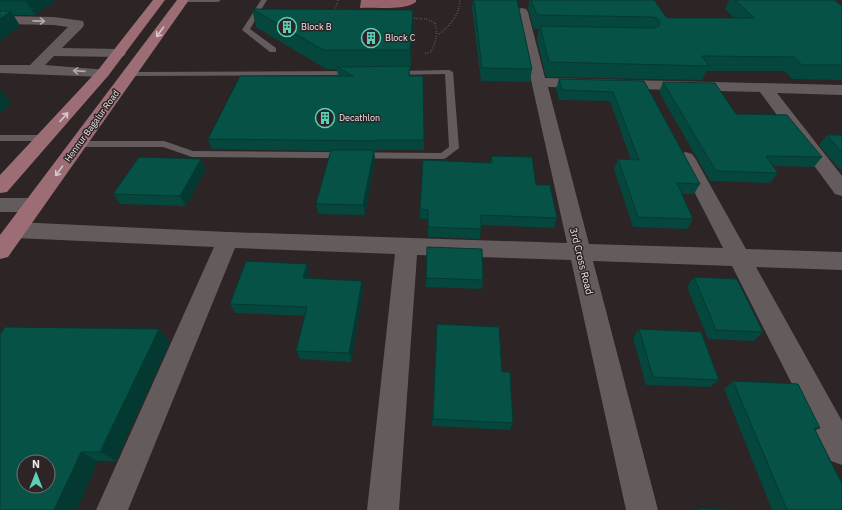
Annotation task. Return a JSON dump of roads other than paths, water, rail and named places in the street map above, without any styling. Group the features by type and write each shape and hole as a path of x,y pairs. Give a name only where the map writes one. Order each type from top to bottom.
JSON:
{"main road":[{"path":"0,187 103,73 160,0"},
{"name":"Hennur Bagalur Road","path":"0,251 183,0"}],"street":[{"name":"3rd Cross Road","path":"522,12 642,510"},
{"path":"0,20 54,21 78,24 33,70"},
{"path":"527,34 542,34"},
{"path":"50,52 119,53"},
{"path":"0,69 103,73"},
{"path":"539,82 842,90"},
{"path":"646,85 658,106"},
{"path":"765,88 842,189"},
{"path":"676,140 741,257 842,450"},
{"path":"0,205 34,205"},
{"path":"16,230 228,240 842,261"},
{"path":"112,510 228,240"},
{"path":"383,510 407,246"}],"lane":[{"path":"183,0 218,0"},
{"path":"264,0 246,30 274,50"},
{"path":"79,144 164,144 192,154 443,156 454,148 449,72 385,73"},
{"path":"129,74 361,73"},
{"path":"0,138 44,138"}],"place":[{"name":"Block B","path":"287,27"},
{"name":"Block C","path":"371,38"},
{"name":"Decathlon","path":"325,118"}]}
